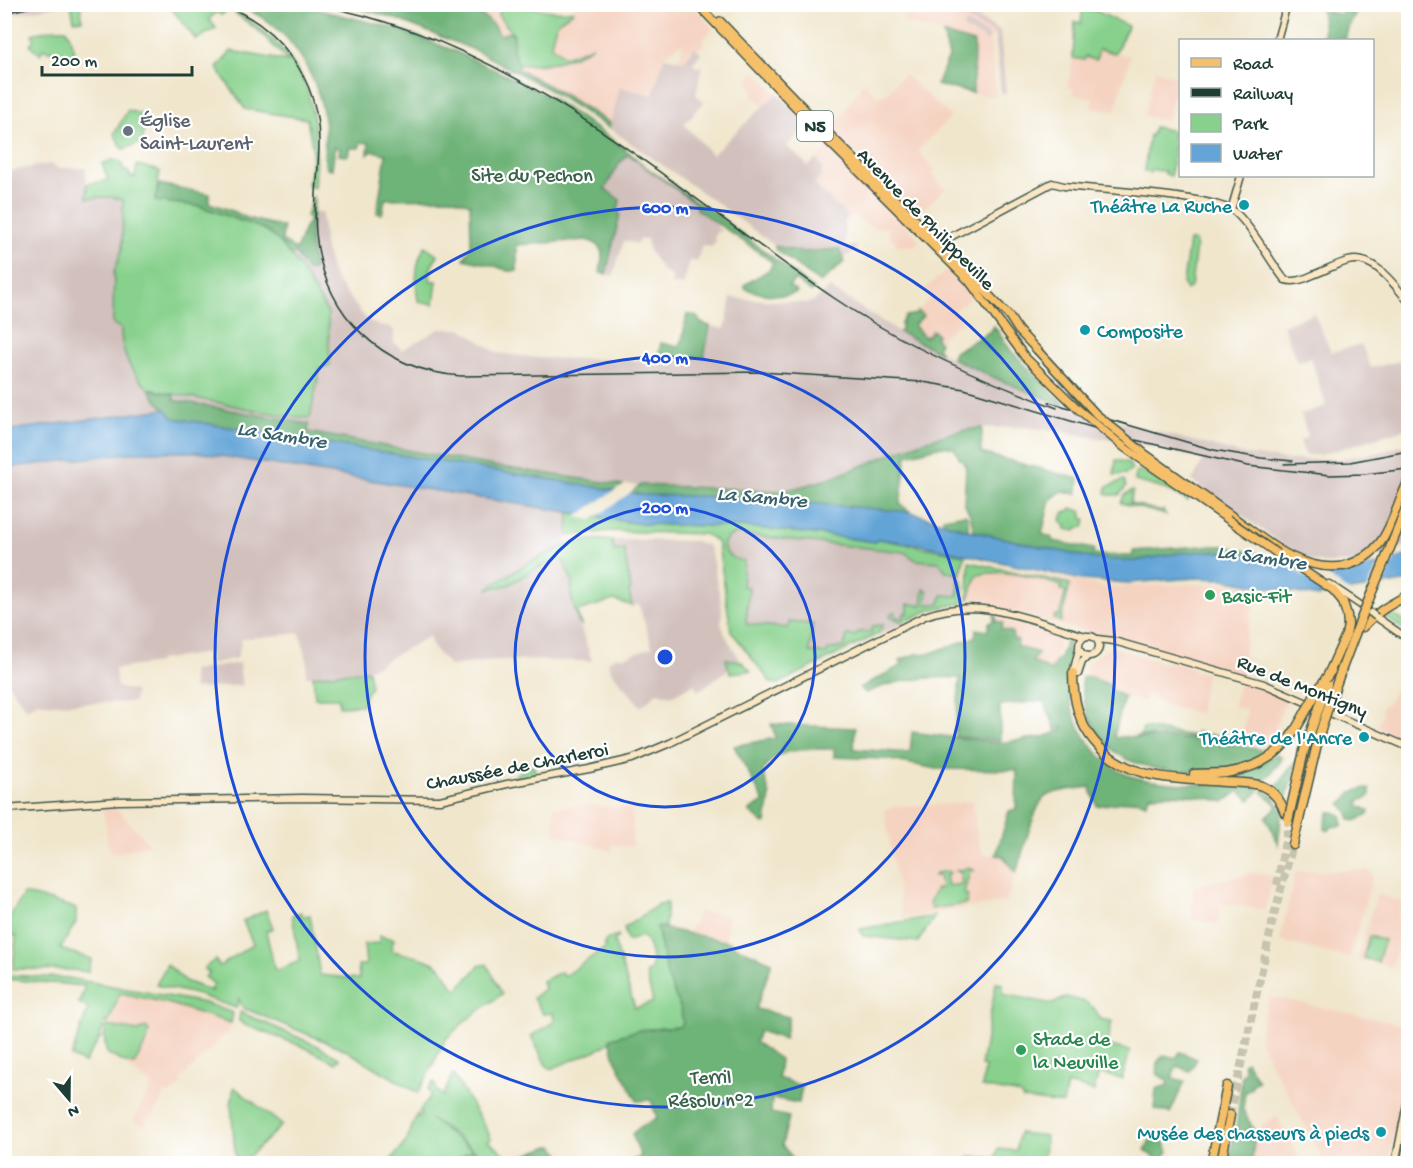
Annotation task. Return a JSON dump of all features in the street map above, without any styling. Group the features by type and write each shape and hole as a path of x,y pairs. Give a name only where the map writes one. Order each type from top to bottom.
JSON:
{"highway":[{"path":"1344,566 1366,557 1381,542 1408,482"},
{"path":"1076,673 1079,695 1088,722 1103,744 1121,759 1139,767 1157,771 1195,774 1238,771 1260,763 1280,749 1296,730 1331,671 1408,504"},
{"path":"1361,609 1327,675 1315,712 1317,721 1332,680 1363,627 1382,609 1408,595"},
{"path":"1342,602 1361,609"},
{"path":"1293,845 1329,703 1361,609"},
{"path":"1076,673 1074,696 1082,723 1098,746 1120,764 1148,776 1261,786 1270,791 1280,802 1286,817 1304,751 1331,671"},
{"path":"1211,1164 1227,1086"},
{"path":"1221,1164 1230,1115"}],"main road":[{"name":"Avenue de Philippeville","path":"697,4 969,281 1025,357 1078,410 1125,448 1333,590"},
{"name":"Avenue de Philippeville","path":"703,4 1009,316 1018,330 1096,414 1144,453 1288,555"},
{"path":"1277,39 1287,4"},
{"path":"1230,210 1241,177"},
{"path":"939,243 1052,183 1175,197 1212,203 1236,214 1251,231 1285,280 1305,279 1350,260 1365,262 1377,268 1408,301"},
{"name":"N5","path":"1288,555 1300,562 1312,565 1344,566"},
{"name":"N5","path":"1288,555 1361,609"},
{"name":"N5","path":"1333,590 1342,602"},
{"name":"N5","path":"1333,590 1408,639"},
{"name":"Chaussée de Charleroi","path":"4,808 118,801 302,798 440,800 632,759 925,616 946,609 966,607 993,610 1068,630"},
{"path":"1068,630 1097,639 1099,647"},
{"path":"1068,630 1083,653 1088,656"},
{"path":"1076,673 1079,647 1081,640 1086,636"},
{"name":"Rue de Montigny","path":"1097,639 1114,641 1264,684 1408,747"},
{"path":"1076,673 1088,656 1095,654 1099,647 1114,641"},
{"path":"1395,1164 1408,1100"},
{"path":"1403,1164 1408,1140"}],"shaded area":[{"path":"5,4 62,4 62,5 5,16"},
{"path":"441,5 502,5 498,15 509,32 500,35 494,24"},
{"path":"574,5 694,5 713,29 702,40 705,44 698,50 695,47 685,61 676,59 682,53 680,51 683,47 680,43 664,57 654,95 620,87 610,123 518,69 519,65 545,65 562,62 591,45 565,57 551,45 555,26 560,19 575,12"},
{"path":"910,5 959,5 1000,30 990,40 996,97 973,93 974,43 902,21 913,6"},
{"path":"970,15 1000,31 1006,94 1001,94 995,34 968,20"},
{"path":"966,23 990,36 987,41 963,28"},
{"path":"695,47 701,53 693,63 697,68 702,65 696,94 703,103 684,124 712,155 777,93 808,125 787,146 808,166 816,159 820,164 823,169 821,177 814,184 848,217 844,223 845,247 856,246 856,251 843,258 839,249 802,252 775,246 609,128 620,87 653,95 664,57 684,61"},
{"path":"1099,49 1130,56 1115,112 1091,108 1093,98 1073,94 1073,87 1067,88 1073,58 1084,60 1085,55 1088,56"},
{"path":"1155,70 1178,77 1167,121 1144,116"},
{"path":"754,71 777,93 763,106 752,95 754,92 748,82"},
{"path":"904,74 951,117 918,151 935,169 931,174 945,189 916,215 832,130 863,83 879,97 884,93 886,95"},
{"path":"829,147 915,234 919,242 914,246 896,246 897,244 889,236 888,227 877,228 865,224 855,215 848,220 848,217 814,184 821,177 823,170 816,159"},
{"path":"628,154 696,205 718,225 717,229 721,229 716,232 714,240 716,241 712,247 702,245 697,262 690,260 683,286 671,284 672,277 663,271 649,251 647,239 640,239 637,244 624,241 613,276 606,274 620,214 618,210 620,201 605,189 619,164"},
{"path":"49,164 59,168 86,168 87,198 123,199 122,249 114,272 113,323 121,328 121,342 133,374 149,389 164,409 5,431 4,172"},
{"path":"312,213 322,213 324,244 337,282 367,320 379,326 391,327 394,332 394,343 402,350 439,329 462,329 497,353 537,358 673,361 674,358 704,357 710,326 725,329 731,298 807,303 814,301 830,288 899,332 941,353 1060,404 1110,419 1242,454 1288,460 1337,459 1375,453 1408,444 1408,545 1360,563 1324,563 1304,559 1192,481 1203,460 1153,447 1049,430 1022,427 978,428 944,433 849,471 799,488 781,491 630,485 494,466 308,432 308,424 174,399 174,395 285,416 310,418 328,313 291,256 295,253 314,269 310,239"},
{"path":"949,269 975,296 953,311 961,322 944,335 940,343 930,335 924,337 914,325 922,316 918,311 932,296 924,289"},
{"path":"1314,313 1331,352 1314,357 1361,344 1371,368 1408,359 1408,428 1320,455 1305,455 1300,441 1308,437 1301,414 1326,406 1311,358 1297,362 1283,325"},
{"path":"175,451 213,454 569,513 566,548 511,573 493,589 508,585 538,567 560,559 564,562 572,581 573,605 592,661 502,660 450,666 433,648 429,636 365,672 306,676 307,660 300,633 242,639 237,658 210,664 210,653 115,669 117,687 135,691 134,702 51,704 38,702 26,709 5,680 4,468 137,452"},
{"path":"746,527 874,542 878,539 965,557 963,603 930,610 778,684 771,683 731,631 718,541"},
{"path":"612,540 695,541 708,546 722,608 721,624 741,661 726,659 728,670 698,691 694,684 671,696 658,692 641,707 610,670 608,662 614,657 624,657 652,647 639,605 632,606 624,549 614,551"},
{"path":"969,562 1106,587 1222,583 1258,587 1246,635 1242,672 1239,674 1114,637 968,601"},
{"path":"1003,614 1063,631 1055,659 1057,660 1051,671 1032,660 1038,653 1016,647 1011,635 1001,629 996,621 996,616"},
{"path":"1111,647 1167,664 1169,661 1195,668 1194,671 1206,673 1199,713 1164,706 1154,700 1154,696 1146,694 1144,701 1118,695 1103,682 1085,676 1087,663"},
{"path":"239,663 242,685 194,689 192,671"},
{"path":"1407,663 1408,741 1377,727 1384,704 1388,705"},
{"path":"1239,683 1254,686 1286,699 1276,725 1273,750 1241,741 1247,711 1234,706"},
{"path":"972,801 983,855 1003,855 1016,873 1006,902 903,918 884,810 896,806"},
{"path":"587,805 632,809 633,847 612,844 612,851 555,834 554,807"},
{"path":"114,806 148,842 148,845 112,854 107,844 106,824 102,809"},
{"path":"1369,870 1373,876 1349,958 1280,941 1297,872"},
{"path":"1251,873 1270,875 1266,910 1221,903 1217,924 1192,920 1193,886"},
{"path":"1377,894 1403,902 1397,922 1408,925 1408,950 1397,948 1392,967 1357,959"},
{"path":"697,911 728,916 726,941 689,933 691,924 695,924"},
{"path":"120,993 167,1003 231,1023 228,1035 225,1034 180,1080 182,1084 170,1094 166,1092 151,1119 148,1118 144,1126 133,1121 152,1086 129,1069 128,1064 107,1054 104,1038"},
{"path":"1269,998 1408,1026 1408,1080 1388,1163 1325,1163 1260,1043 1261,1026"},
{"path":"1277,1117 1303,1163 1252,1163 1255,1132"}],"green space":[{"path":"71,5 81,5 82,20 74,20"},
{"path":"169,5 208,5 227,11 221,15 217,12 209,19 216,28 196,40"},
{"name":"Site du Pechon","path":"238,5 299,5 398,29 452,50 553,99 623,147 646,167 628,154 619,164 605,189 620,200 618,210 620,214 606,274 600,273 602,252 600,248 586,240 517,245 517,271 507,271 493,265 464,259 471,246 470,204 452,198 385,199 382,214 377,213 386,154 373,151 368,154 369,143 361,142 359,148 349,148 349,154 346,156 339,155 340,148 335,147 332,169 326,168 323,113 320,98 308,69 281,32 263,18"},
{"path":"346,5 406,5 426,10 428,5 449,5 478,13 494,26 500,35 509,32 514,35 513,51 519,65 518,69 610,123 609,128 546,88 477,51 391,17"},
{"path":"502,5 555,11 573,10 574,12 557,24 551,45 565,57 593,46 575,56 558,61 519,65 513,51 514,35 498,15"},
{"path":"1083,5 1128,26 1115,53 1099,49 1096,60 1086,56 1084,60 1073,58 1075,22 1081,23"},
{"path":"1359,7 1348,28 1345,39 1321,39 1324,29 1321,11 1341,14 1346,8"},
{"path":"235,13 262,30 281,48 296,67 306,87 315,133 314,188 308,185 313,151 307,119 245,109 217,68 231,51 288,61 261,33"},
{"path":"66,29 76,59 43,49 40,54 30,45 34,39 32,34"},
{"path":"943,34 974,43 973,93 936,85 949,57"},
{"path":"128,110 142,115 143,142 123,149 114,134"},
{"path":"1154,127 1174,131 1173,134 1177,134 1173,135 1172,141 1176,142 1173,150 1175,154 1171,176 1165,174 1165,171 1144,172 1149,135 1152,136"},
{"path":"112,160 121,162 124,171 128,172 131,177 135,177 137,165 160,171 155,201 199,206 264,229 279,241 300,267 328,313 330,365 320,369 310,418 285,416 149,389 137,376 125,354 121,328 113,324 114,272 122,249 123,200 112,197 87,198 87,184 108,180 102,164"},
{"path":"652,172 717,215 814,289 811,292 795,280 789,286 797,292 791,294 772,295 746,289 744,285 769,270 773,263 696,209 696,204"},
{"path":"159,184 210,194 209,203 247,218 283,227 282,241 296,250 310,218 306,217 313,197 310,239 314,269 307,271 295,253 291,256 279,241 264,229 199,206 155,201"},
{"path":"1189,241 1195,241 1196,245 1191,287 1187,290 1183,283"},
{"path":"425,246 438,255 430,274 431,281 437,281 434,304 418,301 417,272 419,259"},
{"path":"775,246 802,252 839,249 844,262 820,283 775,249"},
{"path":"918,311 923,316 914,325 924,337 932,330 937,334 936,338 940,343 937,348 941,353 899,332 901,322 906,316 916,314"},
{"path":"687,314 696,316 701,323 710,326 704,357 674,358 674,362 657,361 661,343 679,347"},
{"path":"994,326 1011,351 1066,406 1004,382 952,358 954,352 991,331"},
{"path":"149,389 174,395 174,400 309,424 308,432 494,466 623,485 615,490 173,418"},
{"path":"982,428 981,453 1079,479 1077,494 1062,491 1050,500 1042,534 1051,537 1053,541 1094,549 1093,555 1133,556 1133,551 1224,546 1263,555 1261,557 1212,551 1179,553 1135,561 1094,559 973,531 971,517 964,502 966,469 964,462 954,448 942,446 907,455 900,504 911,512 643,495 631,492 641,485 781,491 855,469 939,436"},
{"path":"1116,460 1129,463 1132,470 1126,474 1114,475"},
{"path":"1141,471 1174,487 1189,498 1188,501 1164,489 1135,481 1136,472"},
{"path":"1124,480 1126,487 1119,495 1106,493 1107,487"},
{"path":"1133,491 1130,503 1162,512 1163,510 1166,515 1121,503 1124,495"},
{"path":"1071,508 1081,511 1083,518 1086,519 1084,527 1077,528 1076,531 1065,529 1066,526 1061,521 1063,513 1070,511"},
{"path":"569,513 642,524 746,527 874,542 878,539 965,555 960,574 946,571 939,562 916,560 904,552 736,534 729,537 725,541 724,549 731,557 744,561 742,586 749,587 746,624 788,628 789,622 813,624 809,652 827,654 828,650 844,647 847,635 855,636 858,632 871,632 873,626 883,625 878,634 778,684 771,683 731,631 718,544 709,536 612,531 568,536"},
{"path":"965,514 968,517 968,530 944,523 943,518"},
{"path":"587,540 612,540 614,551 624,549 632,606 614,600 577,611 581,625 578,622 571,596 572,581 564,562 560,559 535,569 508,585 487,589 521,567 559,548"},
{"path":"969,562 1070,584 1061,622 1054,619 1055,615 1059,616 1066,591 1061,590 1062,586 1030,577 1009,573 977,575 968,601"},
{"path":"959,580 963,580 963,603 930,610 903,622 890,617 891,613 896,612 895,617 904,618 904,613 908,613 908,604 922,605 924,589 928,591 926,604 940,604 942,595 958,596"},
{"path":"1384,611 1408,623 1408,632 1388,619"},
{"path":"994,615 996,621 1003,623 1001,629 1012,632 1013,639 1018,640 1017,647 1039,653 1032,661 1051,671 1059,660 1068,637 1071,638 1067,649 1070,660 1068,688 1073,712 1095,750 1121,772 1157,781 1246,785 1260,789 1250,800 1239,791 1224,802 1197,796 1160,794 1150,795 1146,803 1136,800 1097,806 1090,787 1048,795 1036,812 1016,873 1003,856 996,855 1009,811 1016,809 1017,770 937,769 885,759 834,757 834,749 794,751 776,757 763,771 770,796 766,823 764,824 749,811 764,802 734,746 776,738 771,724 855,728 854,749 910,753 912,732 997,743 1044,737 1063,730 1063,727 1056,730 1044,701 1000,705 1000,741 955,736 960,678 912,680 889,684 866,693 860,688 902,665 900,660 916,654 931,653 975,637 976,629 988,631 989,623 994,621"},
{"path":"726,659 741,661 751,671 730,673"},
{"path":"368,670 371,687 362,705 339,706 339,698 315,698 313,676"},
{"path":"1082,677 1091,677 1110,685 1112,691 1124,697 1114,737 1205,740 1270,752 1238,765 1201,771 1164,770 1131,761 1110,747 1094,726 1084,702"},
{"path":"1143,728 1195,736 1196,732 1218,736 1222,739 1159,735 1135,737 1141,735"},
{"path":"1277,754 1282,757 1281,761 1263,783 1226,776"},
{"path":"1297,762 1285,803 1274,789"},
{"path":"533,765 537,776 515,779 515,775"},
{"path":"1365,788 1370,790 1370,795 1360,800 1358,805 1369,811 1368,815 1355,821 1350,819 1341,804 1352,792"},
{"path":"1264,790 1273,796 1282,810 1278,844 1266,817 1278,806 1262,792"},
{"path":"1329,812 1341,815 1343,825 1333,826 1328,831 1325,829"},
{"path":"970,867 975,871 970,870 964,894 968,895 966,904 931,909 929,903 936,889 941,888 939,876 934,876 936,873 948,871 950,873 946,875 948,886 962,884 960,872 956,871"},
{"path":"23,894 76,908 76,922 60,949 92,959 88,972 13,969 16,936 5,933 5,928"},
{"path":"667,903 665,927 657,927 668,978 681,1009 683,1025 639,1030 611,1038 611,1041 599,1049 551,1069 546,1065 531,1036 554,1022 553,1013 543,1014 533,998 544,989 542,981 561,972 564,976 606,947 604,943 606,940 618,935 619,937 614,941 635,1008 653,1002 646,973 651,970 652,966 649,948 643,936 627,941 624,928 659,904"},
{"path":"266,910 273,928 266,931 275,971 300,961 292,915 301,912 302,916 310,915 320,975 359,979 358,965 366,965 364,944 379,943 379,936 394,939 391,949 393,951 420,958 438,966 457,990 479,966 487,964 502,994 465,1021 446,1039 418,1093 344,1049 243,1008 239,999 236,1008 195,994 156,985 167,964 185,981 214,992 210,990 214,984 205,977 209,973 204,968 215,960 220,966 253,944 243,921"},
{"path":"935,916 918,942 863,936 860,929"},
{"name":"Terril Résolu n°2","path":"657,927 730,942 734,946 772,962 756,1009 789,1017 784,1039 759,1031 755,1042 780,1059 778,1078 802,1086 799,1103 772,1098 771,1113 789,1117 782,1145 792,1157 789,1163 625,1163 641,1157 632,1134 657,1118 651,1100 637,1101 615,1059 610,1039 639,1030 679,1027 683,1024 681,1010 668,978"},
{"path":"1369,936 1384,940 1378,962 1363,958"},
{"path":"4,975 68,978 205,1003 233,1013 231,1023 167,1003 120,993 108,1023 105,1022 100,1038 84,1063 71,1057 88,1009 79,1003 85,986 5,979"},
{"name":"Stade de la Neuville","path":"996,983 1003,984 1003,994 1053,1004 1066,997 1085,1002 1094,1008 1100,1019 1112,1021 1107,1045 1130,1051 1122,1079 1099,1073 1094,1091 1067,1084 1063,1104 1023,1099 1020,1094 982,1087 985,1067 981,1066"},
{"path":"240,1012 318,1046 340,1059 336,1063 304,1047 245,1025 239,1021"},
{"path":"107,1026 139,1031 145,1027 149,1030 147,1041 134,1065 107,1054 104,1037"},
{"path":"1180,1052 1197,1059 1190,1071 1177,1066 1172,1078 1185,1081 1170,1113 1154,1109 1156,1089 1168,1085 1167,1080 1157,1074 1158,1061 1164,1055 1176,1058"},
{"path":"1246,1061 1258,1081 1245,1092 1243,1110 1255,1132 1252,1163 1228,1163 1237,1122 1242,1074 1245,1072 1243,1063"},
{"path":"453,1074 487,1130 491,1139 488,1141 514,1163 491,1163 430,1119 472,1150 451,1163 388,1164 406,1142 417,1114 419,1117 422,1114 419,1112 431,1095 428,1089 434,1082 437,1091 443,1096"},
{"path":"234,1087 282,1125 242,1163 236,1163 231,1105"},
{"path":"1019,1133 1046,1136 1043,1163 967,1163 969,1156 995,1158 998,1149 1016,1151"},
{"path":"1152,1136 1163,1137 1168,1152 1160,1161 1145,1150"},
{"path":"554,1146 560,1154 557,1163 514,1163 513,1160"},
{"path":"472,1150 490,1163 451,1163"}],"water":[{"name":"La Sambre","path":"166,409 173,418 643,495 736,497 911,512 967,530 1094,559 1135,561 1179,553 1212,551 1261,557 1279,563 1337,571 1378,565 1408,555 1408,581 1358,590 1327,592 1318,597 1223,579 1196,578 1128,583 1082,580 923,545 878,539 875,542 746,527 642,524 196,452 137,452 5,468 4,431"}],"pier":[{"path":"618,488 634,490 592,520 576,517"},
{"path":"1396,556 1382,589 1366,592 1380,561"},
{"path":"1282,561 1337,568 1315,567 1352,594 1332,595"}],"tunnel":[{"path":"1277,885 1290,815"},
{"path":"1230,1115 1274,915 1293,845"}],"railway":[{"path":"4,13 45,4"},
{"path":"219,4 241,13 260,25 292,57 303,76 312,97 317,119 319,142 316,233 321,262 330,289 344,312 361,333 381,349 405,363 461,376 760,372 923,382 964,389 1131,439 1248,466 1330,475 1408,469"},
{"path":"313,4 388,23 459,50 525,84 588,122 860,315 942,360 1057,408"},
{"path":"1049,402 1214,450 1293,461"},
{"path":"1284,464 1350,462 1408,451"}],"place":[{"name":"Église Saint-Laurent","path":"128,131"},
{"name":"Théâtre La Ruche","path":"1244,205"},
{"name":"Composite","path":"1085,330"},
{"name":"Basic-Fit","path":"1210,595"},
{"name":"Théâtre de l'Ancre","path":"1364,737"},
{"name":"Stade de la Neuville","path":"1021,1050"},
{"name":"Musée des chasseurs à pieds","path":"1381,1132"}]}
